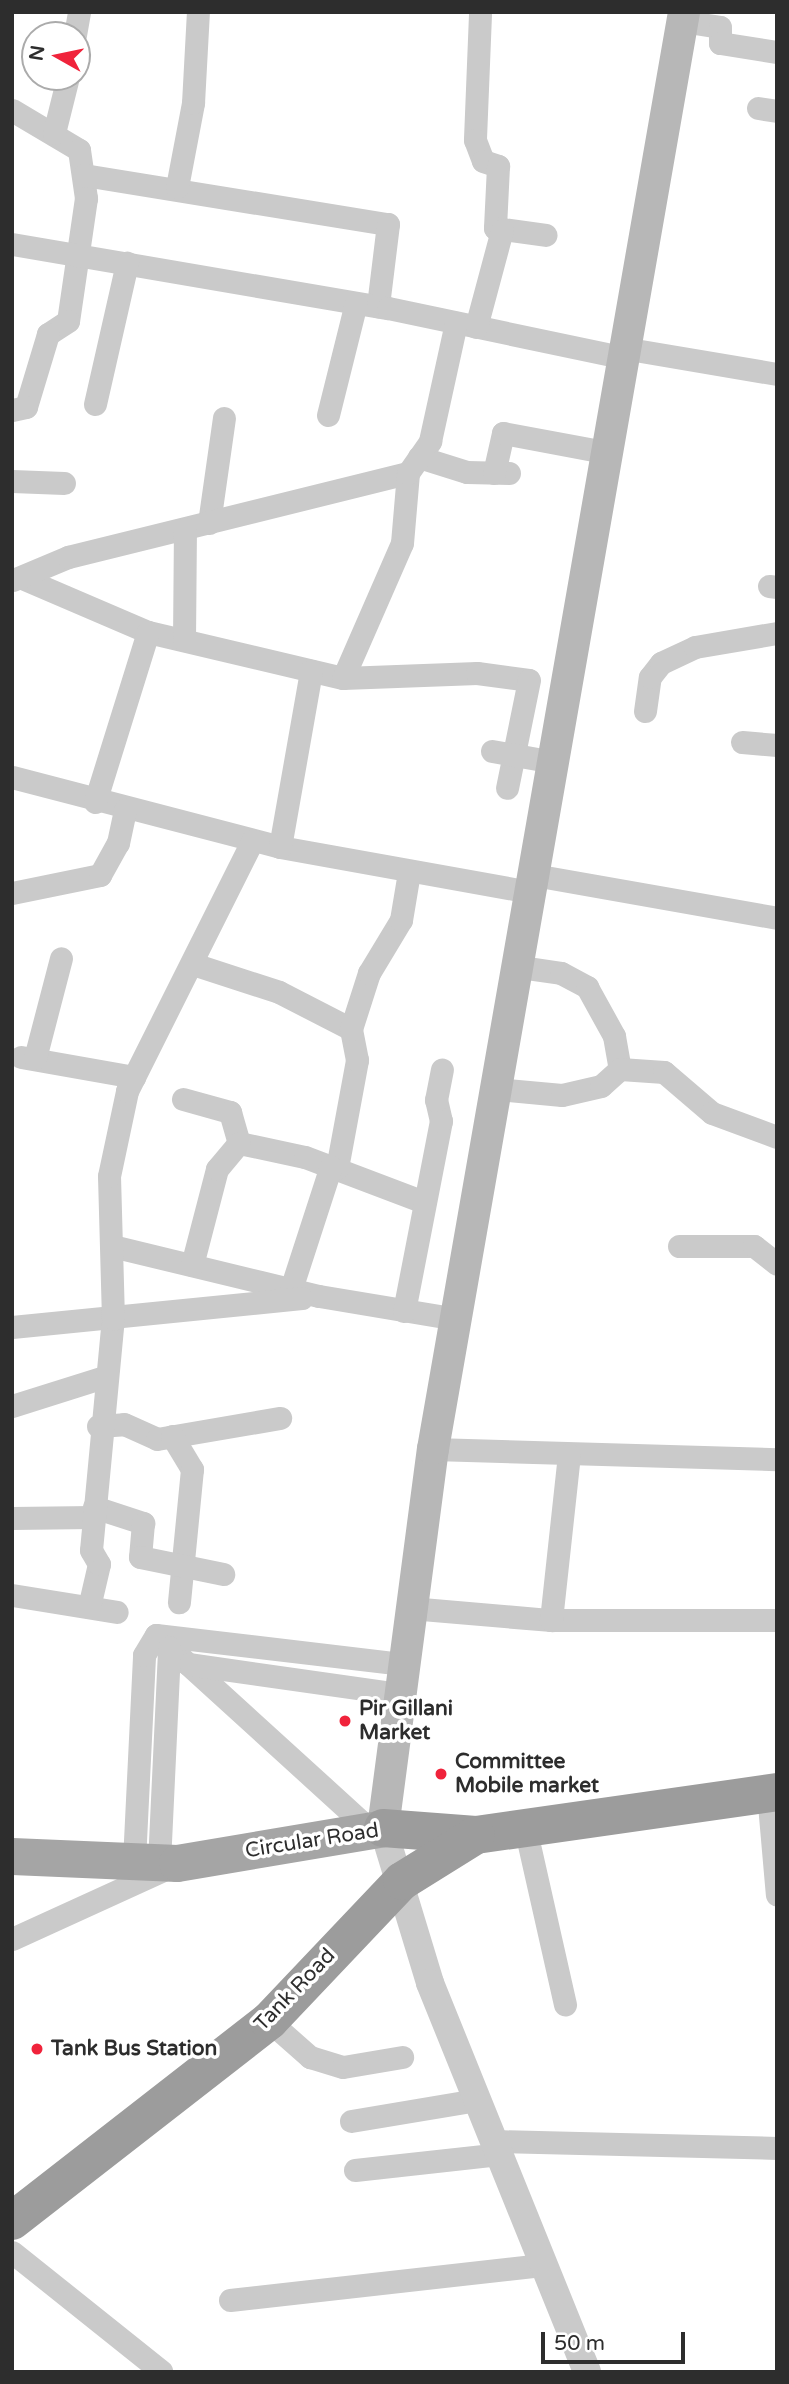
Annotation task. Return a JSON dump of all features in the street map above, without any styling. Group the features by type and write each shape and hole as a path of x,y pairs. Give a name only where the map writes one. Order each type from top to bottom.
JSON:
{"highway":[{"name":"Circular Road","path":"377,1829 476,1835 772,1792"},
{"name":"Tank Road","path":"12,2221 269,2021 402,1881 476,1835"}],"main road":[{"path":"377,1829 433,1449 520,967 531,884 605,452 683,17"},
{"name":"Circular Road","path":"12,1856 157,1862 377,1829"}],"street":[{"path":"177,187 193,103 198,12"},
{"path":"481,13 475,140 483,160 498,166 495,228 546,235"},
{"path":"683,17 720,27 720,43 777,52"},
{"path":"54,133 64,91"},
{"path":"12,110 54,133 59,143 79,150 84,175 68,321 48,334 26,407 12,410"},
{"path":"84,175 177,187 388,224 367,304 328,415"},
{"path":"344,678 402,543 413,465 430,441 466,325 502,230"},
{"path":"12,243 367,304 622,353 777,374"},
{"path":"95,404 127,263"},
{"path":"209,523 223,418"},
{"path":"17,579 68,557 209,523 413,465 501,473 503,433 605,452"},
{"path":"12,481 64,483"},
{"path":"184,640 185,529"},
{"path":"17,579 148,632 344,678 477,673 529,680 527,697 502,753 507,788"},
{"path":"95,802 148,632"},
{"path":"645,711 650,677 661,663 695,647 777,633"},
{"path":"280,847 312,671"},
{"path":"527,697 564,702"},
{"path":"742,742 777,745"},
{"path":"502,753 554,762"},
{"path":"12,777 95,802 252,841 409,872 531,884 777,918"},
{"path":"17,889 100,875 118,843 125,810"},
{"path":"89,1607 99,1564 91,1550 98,1426 113,1319 109,1176 134,1077 193,964 252,841"},
{"path":"291,1289 334,1167 357,1060 351,1029 369,973 401,920 409,872"},
{"path":"61,958 28,1058 134,1077"},
{"path":"193,964 279,992 351,1029"},
{"path":"520,967 561,973 587,987 614,1036 620,1069"},
{"path":"497,1089 562,1095 601,1086 620,1069 664,1072 712,1113 777,1137"},
{"path":"404,1311 442,1121 436,1100 442,1070"},
{"path":"183,1099 230,1112 239,1143"},
{"path":"239,1143 334,1167 424,1202"},
{"path":"192,1265 217,1169 239,1143"},
{"path":"112,1246 319,1296 456,1320"},
{"path":"679,1246 754,1247 777,1264"},
{"path":"12,1327 113,1319 319,1296"},
{"path":"12,1406 104,1377"},
{"path":"98,1426 124,1424 157,1439 280,1418"},
{"path":"173,1436 192,1469 179,1602"},
{"path":"433,1449 777,1459"},
{"path":"551,1620 569,1455"},
{"path":"12,1518 94,1512 143,1523 140,1558 223,1574"},
{"path":"12,1595 117,1612"},
{"path":"410,1608 551,1620 777,1620"},
{"path":"163,1641 401,1679"},
{"path":"163,1641 377,1829 402,1881 429,1983 587,2372"},
{"path":"12,1939 157,1862 163,1641"},
{"path":"188,1664 401,1679"},
{"path":"772,1792 777,1895"},
{"path":"525,1827 565,2005"},
{"path":"269,2021 310,2057 343,2067 402,2057"},
{"path":"351,2121 477,2100"},
{"path":"355,2170 496,2148 777,2148"},
{"path":"12,2252 161,2371"},
{"path":"230,2300 544,2265"}],"place":[{"name":"Pir Gillani Market","path":"345,1721"},
{"name":"Committee Mobile market","path":"441,1774"},
{"name":"Tank Bus Station","path":"37,2049"}]}
